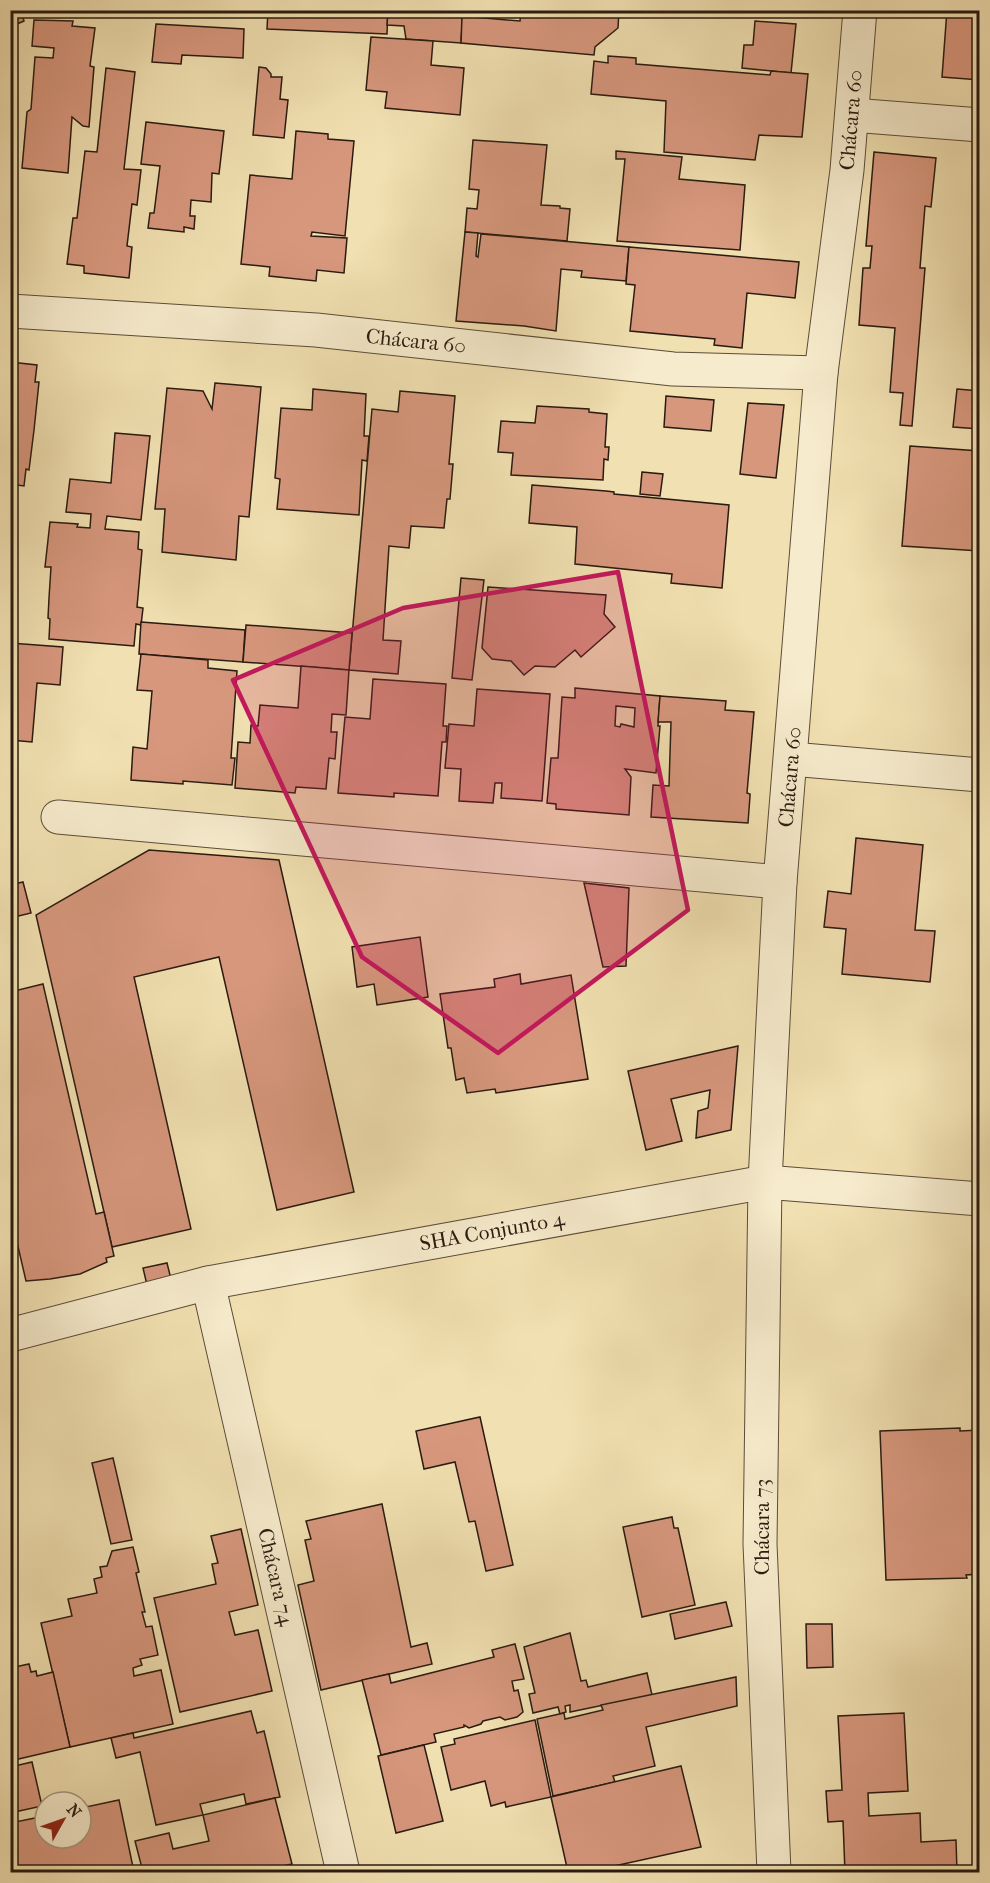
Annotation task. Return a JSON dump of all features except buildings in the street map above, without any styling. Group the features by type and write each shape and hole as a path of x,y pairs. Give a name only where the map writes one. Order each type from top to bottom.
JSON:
{"street":[{"name":"Chácara 60","path":"765,1182 780,882 822,373 847,170 860,10"},
{"path":"852,115 980,125"},
{"name":"Chácara 60","path":"10,311 316,330 673,369 822,373"},
{"path":"791,759 980,774"},
{"path":"58,818 780,882"},
{"name":"SHA Conjunto 4","path":"10,1335 208,1283 765,1182 980,1199"},
{"name":"Chácara 73","path":"765,1182 760,1544 774,1872"},
{"name":"Chácara 74","path":"208,1283 343,1872"}],"highlighted area":[{"path":"618,572 688,910 498,1053 362,957 233,680 403,608"}]}
